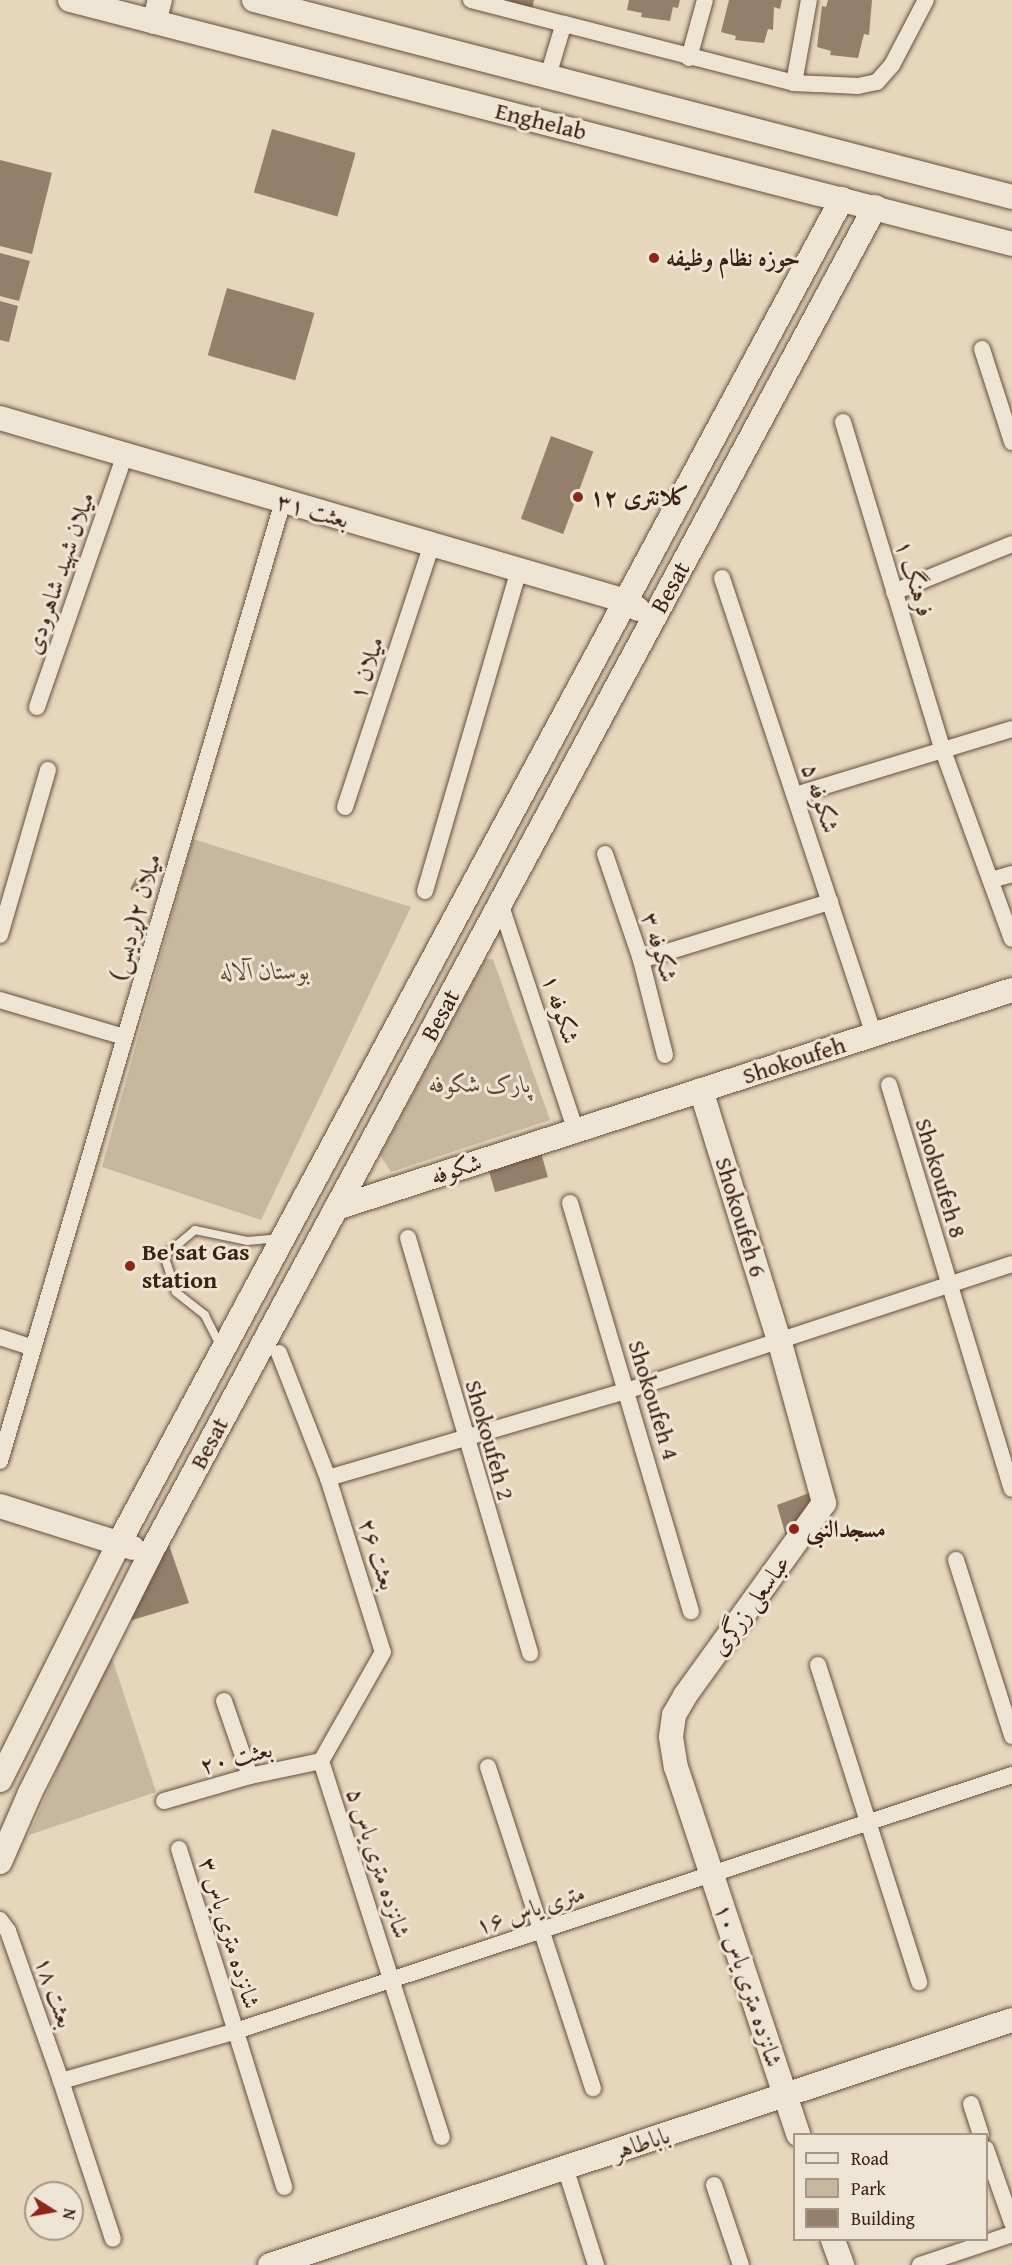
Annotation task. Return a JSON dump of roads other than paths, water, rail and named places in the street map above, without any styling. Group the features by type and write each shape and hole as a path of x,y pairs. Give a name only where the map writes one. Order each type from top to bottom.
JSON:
{"main road":[{"name":"Enghelab","path":"70,0 157,11 1012,244"},
{"name":"Enghelab","path":"254,0 1012,197"},
{"name":"Besat","path":"0,1780 120,1541 842,199"},
{"name":"Besat","path":"0,1862 30,1792 149,1556 875,207"},
{"name":"بعثت ۳۱","path":"0,418 626,601 652,619"},
{"name":"Shokoufeh","path":"576,1131 1012,990"},
{"name":"Shokoufeh 6","path":"701,1090 780,1343"},
{"name":"شکوفه","path":"336,1208 576,1131"},
{"name":"عباسعلی زرگری","path":"685,1696 824,1503 780,1343"},
{"path":"0,1506 120,1541 149,1556"},
{"name":"شانزده متری یاس ۱۰","path":"685,1696 674,1715 671,1737 676,1767 785,2095"},
{"name":"باباطاهر","path":"275,2264 1012,2020"},
{"path":"785,2095 798,2133"},
{"path":"833,2241 842,2265"}],"street":[{"path":"471,0 563,26 794,83 858,86 877,82 892,65 926,0"},
{"path":"689,58 705,0"},
{"path":"794,83 809,0"},
{"path":"548,76 563,26"},
{"path":"982,349 1012,442"},
{"name":"فرهنگ ۱","path":"843,422 942,748 1012,939"},
{"name":"میلان شهید شاهرودی","path":"37,707 125,454"},
{"name":"میلان ۲(پردیس)","path":"0,1461 282,501"},
{"name":"میلان ۱","path":"345,807 432,544"},
{"path":"894,592 1012,544"},
{"path":"425,891 519,570"},
{"name":"شکوفه ۵","path":"722,578 874,1035"},
{"path":"795,795 942,748 1012,729"},
{"path":"0,936 48,770"},
{"name":"شکوفه ۳","path":"605,854 641,960 665,1054"},
{"path":"990,880 1012,874"},
{"path":"641,960 830,902"},
{"name":"شکوفه ۱","path":"500,903 576,1131"},
{"path":"0,1000 124,1037"},
{"name":"Shokoufeh 8","path":"889,1084 1012,1489"},
{"name":"Shokoufeh 4","path":"570,1203 691,1611"},
{"name":"Shokoufeh 2","path":"408,1238 464,1438 530,1653"},
{"path":"328,1478 626,1392 780,1343 1012,1264"},
{"path":"0,1338 33,1348"},
{"name":"بعثت ۲۶","path":"279,1353 328,1478 383,1652 321,1761"},
{"path":"956,1560 1012,1736"},
{"path":"818,1665 919,1982"},
{"path":"224,1701 250,1776"},
{"name":"بعثت ۲۰","path":"164,1801 250,1776 321,1761"},
{"name":"شانزده متری یاس ۵","path":"321,1761 442,2137"},
{"path":"488,1767 593,2088"},
{"name":"۱۶ متری یاس","path":"61,2081 236,2031 1012,1775"},
{"name":"شانزده متری یاس ۳","path":"179,1849 284,2187"},
{"name":"بعثت ۱۸","path":"0,1920 8,1931 61,2081 112,2239"},
{"path":"971,2104 981,2133"},
{"path":"988,2152 1012,2223"},
{"path":"566,2167 596,2265"},
{"path":"714,2185 741,2265"},
{"path":"920,2265 1012,2234"}],"lane":[{"path":"222,1350 205,1315 176,1292 164,1256 195,1230 247,1241 283,1237"}],"place":[{"name":"حوزه نظام وظیفه","path":"654,258"},
{"name":"کلانتری ۱۲","path":"578,497"},
{"name":"Be'sat Gas station","path":"130,1266"},
{"name":"مسجدالنبی","path":"794,1529"}],"park label":[{"name":"بوستان آلاله","path":"265,971"},
{"name":"پارک شکوفه","path":"480,1084"}]}
